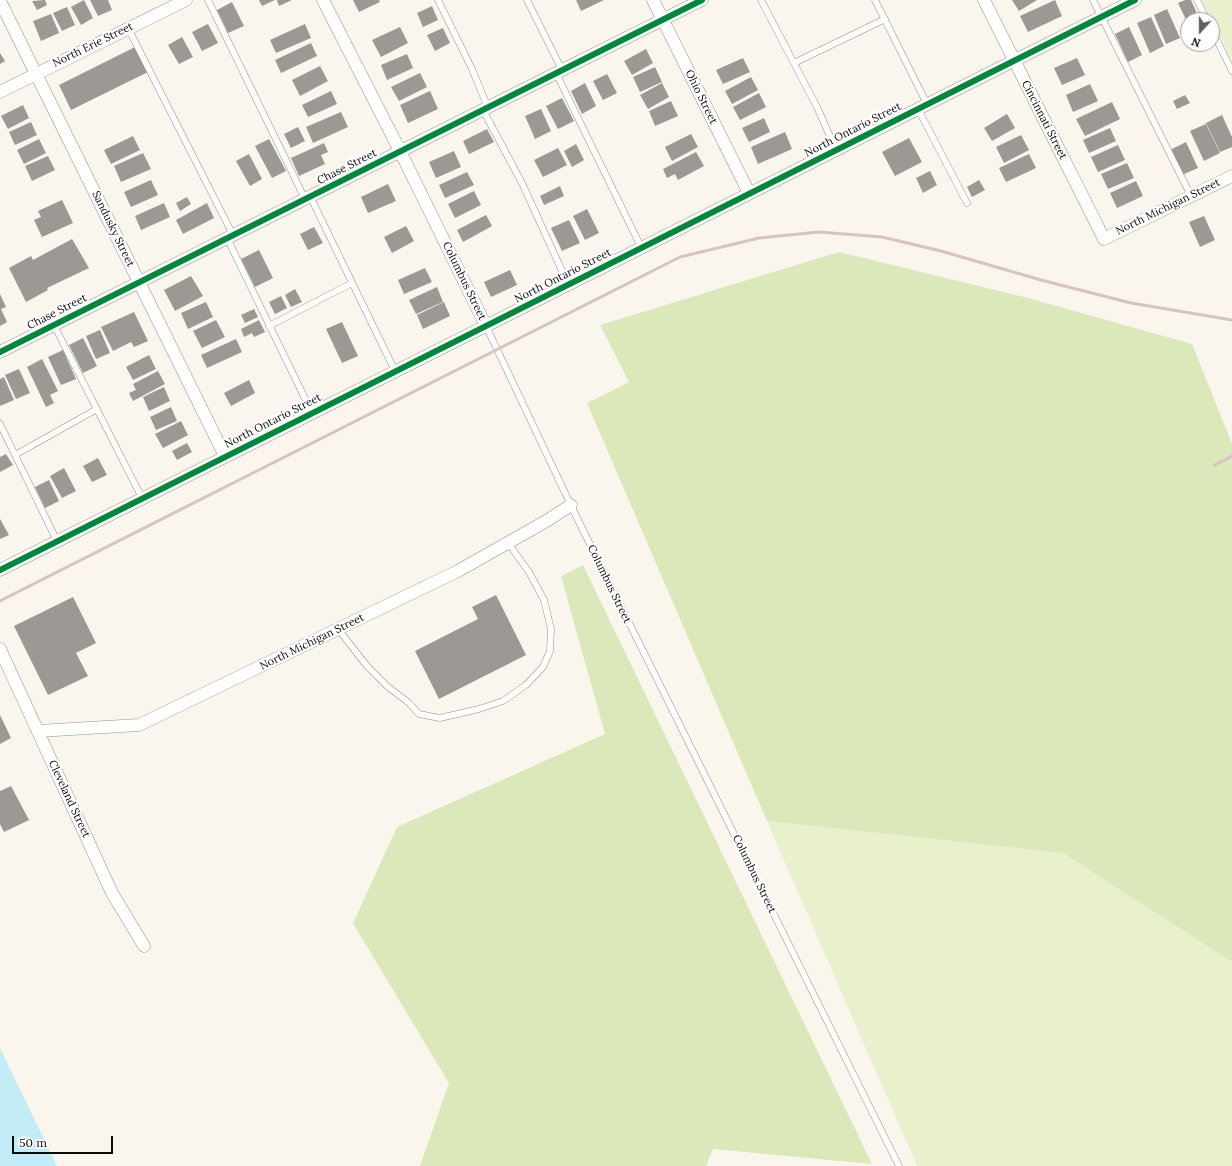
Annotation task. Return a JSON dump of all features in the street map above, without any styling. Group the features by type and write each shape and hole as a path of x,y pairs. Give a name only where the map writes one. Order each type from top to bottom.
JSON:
{"street":[{"name":"North Erie Street","path":"0,92 186,0"},
{"name":"Columbus Street","path":"323,0 486,326"},
{"name":"Ohio Street","path":"653,0 750,193"},
{"name":"Chase Street","path":"0,352 702,0"},
{"name":"Cincinnati Street","path":"984,0 1104,239"},
{"name":"North Ontario Street","path":"0,570 1135,0"},
{"name":"Sandusky Street","path":"0,1 226,456"},
{"name":"North Michigan Street","path":"1104,239 1232,176"},
{"name":"North Michigan Street","path":"38,731 139,725 458,571 548,520 571,505"},
{"name":"Cleveland Street","path":"0,649 112,893 144,946"}],"lane":[{"path":"208,0 352,283 395,371"},
{"path":"526,0 641,248"},
{"path":"761,0 817,107 836,150"},
{"path":"875,0 885,19 967,203"},
{"path":"1093,0 1191,196"},
{"path":"1197,0 1203,12"},
{"path":"440,1 472,69 485,109 522,182 568,284"},
{"path":"794,63 885,19"},
{"path":"128,28 230,237 270,326 312,413"},
{"path":"1220,46 1232,71"},
{"path":"270,326 352,283"},
{"path":"54,325 142,498"},
{"name":"Columbus Street","path":"486,326 571,505 899,1166"},
{"path":"15,455 98,409"},
{"path":"0,424 57,541"},
{"path":"338,629 367,666 387,686 409,703 419,714 440,718 479,709 503,701 526,685 543,667 550,651 551,629 544,600 529,572 508,543"}],"green space":[{"path":"1202,0 1232,0 1232,59 1220,35 1220,12 1208,12"},
{"path":"839,252 1028,298 1192,344 1232,444 1232,962 1063,853 767,821 587,403 629,382 600,325"},
{"path":"583,565 872,1164 713,1149 706,1166 420,1166 449,1083 353,923 397,827 605,734 561,576"},
{"path":"767,821 1063,853 1232,962 1232,1166 917,1166"}],"water":[{"path":"0,1048 57,1166 0,1166"}],"building":[{"path":"45,0 47,5 37,10 32,1"},
{"path":"84,0 93,18 81,25 71,7"},
{"path":"90,0 108,0 112,10 98,16"},
{"path":"259,0 275,0 262,6"},
{"path":"277,0 292,0 279,6"},
{"path":"353,0 379,0 380,2 359,12"},
{"path":"576,0 604,0 581,11"},
{"path":"1012,0 1037,0 1019,11"},
{"path":"1055,0 1062,16 1028,32 1020,16"},
{"path":"1185,0 1191,0 1196,12 1182,12 1178,3"},
{"path":"232,2 244,26 228,33 217,10"},
{"path":"432,6 438,20 423,27 417,13"},
{"path":"67,7 75,25 62,31 53,13"},
{"path":"1167,9 1180,38 1166,44 1154,15"},
{"path":"51,14 59,33 41,41 33,21"},
{"path":"1151,17 1164,46 1150,53 1137,23"},
{"path":"208,24 218,43 202,51 192,32"},
{"path":"305,24 311,38 276,53 270,40"},
{"path":"400,27 408,43 381,57 372,40"},
{"path":"1129,27 1142,55 1128,62 1115,34"},
{"path":"443,28 450,43 435,51 427,35"},
{"path":"182,37 193,57 179,64 168,45"},
{"path":"311,43 317,56 281,73 275,60"},
{"path":"135,47 148,72 71,110 59,85"},
{"path":"646,49 653,63 632,75 624,61"},
{"path":"0,53 5,61 0,64"},
{"path":"407,54 413,68 387,80 381,65"},
{"path":"743,58 750,72 723,84 716,70"},
{"path":"1077,58 1085,75 1062,85 1054,68"},
{"path":"320,66 328,81 300,96 292,80"},
{"path":"655,67 662,82 640,92 633,77"},
{"path":"420,73 427,87 399,101 391,87"},
{"path":"607,74 617,93 603,100 593,81"},
{"path":"751,77 758,90 732,104 725,91"},
{"path":"585,83 596,106 582,114 571,91"},
{"path":"662,83 669,97 648,109 640,95"},
{"path":"1090,84 1098,101 1073,112 1066,95"},
{"path":"331,91 337,104 308,117 302,105"},
{"path":"430,91 438,109 408,123 400,105"},
{"path":"759,93 766,107 740,120 733,107"},
{"path":"1185,95 1190,103 1177,109 1173,101"},
{"path":"562,98 574,121 558,129 546,106"},
{"path":"671,101 678,116 655,126 649,111"},
{"path":"1112,102 1120,119 1085,136 1076,119"},
{"path":"23,105 29,118 8,129 1,116"},
{"path":"541,109 551,131 535,139 525,116"},
{"path":"341,112 348,127 313,143 306,127"},
{"path":"1007,114 1015,128 992,141 984,128"},
{"path":"1222,115 1232,137 1232,147 1220,152 1206,123"},
{"path":"764,118 770,132 749,142 742,128"},
{"path":"31,122 37,135 15,145 9,132"},
{"path":"1206,124 1220,153 1204,161 1190,131"},
{"path":"298,127 305,141 291,148 284,134"},
{"path":"1110,128 1116,141 1089,153 1083,140"},
{"path":"487,129 494,142 469,154 463,141"},
{"path":"785,132 792,149 758,164 751,147"},
{"path":"691,134 698,147 672,161 665,147"},
{"path":"1021,135 1029,150 1004,163 996,147"},
{"path":"133,136 140,150 111,164 104,150"},
{"path":"909,138 922,162 895,176 882,152"},
{"path":"39,139 46,153 24,164 17,150"},
{"path":"269,139 286,171 272,178 255,146"},
{"path":"1186,142 1198,168 1182,175 1170,150"},
{"path":"324,143 328,152 321,155 325,164 299,176 291,158"},
{"path":"576,144 584,160 572,167 564,151"},
{"path":"1118,145 1125,160 1098,172 1091,157"},
{"path":"558,148 567,165 543,177 534,160"},
{"path":"454,151 461,167 436,178 429,162"},
{"path":"696,152 704,166 678,180 675,174 667,178 663,169"},
{"path":"143,153 151,169 121,182 114,166"},
{"path":"249,154 262,179 250,186 236,161"},
{"path":"1029,154 1036,168 1006,182 999,168"},
{"path":"48,156 55,170 32,181 25,166"},
{"path":"1127,163 1134,178 1108,189 1101,174"},
{"path":"930,171 937,185 923,193 916,178"},
{"path":"467,172 474,185 445,198 439,185"},
{"path":"151,180 158,195 131,207 124,192"},
{"path":"979,180 985,190 972,197 967,187"},
{"path":"1136,181 1143,196 1117,208 1110,193"},
{"path":"388,184 396,201 368,213 361,197"},
{"path":"560,186 564,196 544,205 540,196"},
{"path":"474,191 481,205 455,218 448,204"},
{"path":"187,197 191,204 180,211 176,203"},
{"path":"62,200 73,223 42,237 34,220 41,217 38,211"},
{"path":"164,203 170,217 141,230 135,216"},
{"path":"207,203 214,218 183,234 176,220"},
{"path":"587,209 599,233 585,240 573,216"},
{"path":"486,215 492,226 463,242 457,230"},
{"path":"1204,216 1215,240 1200,247 1189,222"},
{"path":"569,220 580,243 562,251 551,228"},
{"path":"406,226 414,241 392,253 384,237"},
{"path":"314,227 323,243 308,250 300,234"},
{"path":"72,239 89,268 47,288 48,290 26,302 9,268 31,256 33,260"},
{"path":"259,250 273,278 255,287 241,259"},
{"path":"425,268 432,282 404,294 398,280"},
{"path":"510,270 517,285 491,297 484,282"},
{"path":"191,276 203,296 175,311 164,290"},
{"path":"437,287 443,302 416,314 409,300"},
{"path":"295,289 302,302 291,307 285,295"},
{"path":"0,294 6,307 1,309 7,322 0,326"},
{"path":"281,296 287,308 275,314 269,302"},
{"path":"206,302 213,317 188,329 181,313"},
{"path":"444,302 450,316 423,329 417,315"},
{"path":"254,309 258,317 245,323 241,315"},
{"path":"134,312 148,341 134,347 131,342 113,351 101,327"},
{"path":"216,320 225,337 202,348 193,331"},
{"path":"259,320 265,332 254,337 252,333 244,337 241,329"},
{"path":"342,322 358,356 342,363 326,329"},
{"path":"100,330 110,353 96,359 86,336"},
{"path":"83,338 97,366 83,373 69,345"},
{"path":"236,339 242,352 207,368 201,355"},
{"path":"63,350 76,379 61,385 48,357"},
{"path":"149,355 156,369 133,380 126,367"},
{"path":"42,359 58,391 50,395 54,403 46,407 27,367"},
{"path":"19,369 30,393 16,399 5,375"},
{"path":"158,371 165,384 133,401 129,393 136,390 133,384"},
{"path":"4,377 14,400 0,406 0,379"},
{"path":"249,380 255,393 231,406 224,393"},
{"path":"164,387 170,401 149,411 143,397"},
{"path":"171,407 177,421 156,430 150,417"},
{"path":"181,421 188,435 163,448 155,434"},
{"path":"187,443 192,452 177,460 172,451"},
{"path":"6,454 13,465 0,472 0,457"},
{"path":"98,458 107,475 92,482 83,466"},
{"path":"64,468 76,491 62,498 50,476"},
{"path":"49,480 59,501 45,508 35,487"},
{"path":"0,519 9,535 0,539"},
{"path":"496,595 526,655 439,699 415,651 478,619 472,607"},
{"path":"73,597 96,643 76,653 88,676 48,695 14,626"},
{"path":"0,715 11,738 0,744"},
{"path":"11,786 29,820 4,832 0,824 0,791"}],"railway":[{"path":"0,601 680,257 759,238 819,232 882,237 941,251 1041,280 1131,303 1232,320"},
{"path":"1215,465 1232,456"}],"cycle path":[{"path":"0,352 702,0"},
{"path":"0,570 1135,0"}]}
